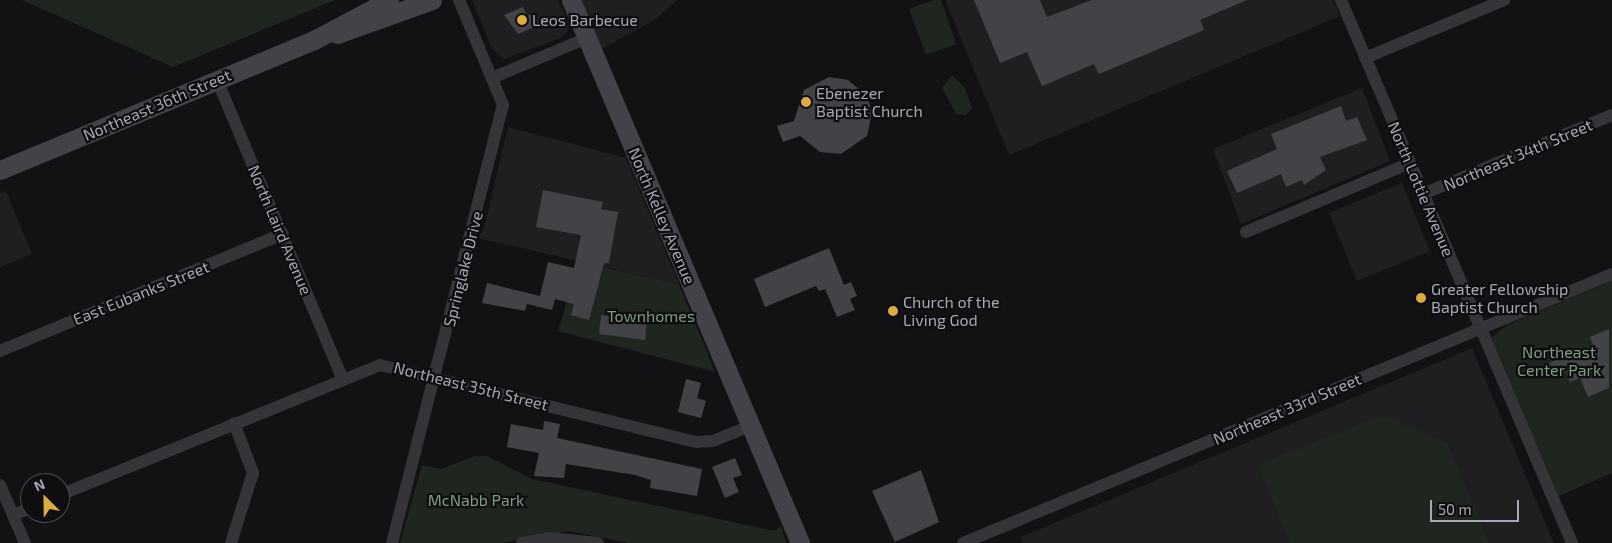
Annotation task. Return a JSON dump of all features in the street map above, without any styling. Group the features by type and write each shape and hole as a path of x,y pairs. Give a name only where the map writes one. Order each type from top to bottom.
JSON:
{"main road":[{"name":"Northeast 36th Street","path":"0,170 314,40 389,0"},
{"name":"Northeast 36th Street","path":"314,40 364,27 432,0"},
{"name":"North Kelley Avenue","path":"571,0 800,543"}],"street":[{"name":"Springlake Drive","path":"392,543 436,378 503,104 459,0"},
{"name":"North Lottie Avenue","path":"1341,0 1479,329 1572,543"},
{"path":"1365,58 1504,0"},
{"path":"492,78 587,38"},
{"name":"North Laird Avenue","path":"217,80 343,380"},
{"name":"Northeast 34th Street","path":"1423,194 1612,115"},
{"path":"1246,232 1410,163"},
{"name":"East Eubanks Street","path":"0,351 283,234"},
{"name":"Northeast 33rd Street","path":"963,543 1612,274"},
{"name":"Northeast 35th Street","path":"70,492 234,423 380,365 697,442 713,441 750,426"},
{"path":"231,543 253,473 234,423"},
{"path":"0,485 24,543"},
{"path":"13,515 20,512"},
{"path":"522,543 550,538 598,543"}],"shaded area":[{"path":"472,0 558,0 571,27 561,38 504,59 492,49"},
{"path":"581,0 677,0 656,19 602,49"},
{"path":"945,0 1333,0 1340,16 1009,155"},
{"path":"1362,88 1390,161 1241,224 1213,149"},
{"path":"508,127 626,158 679,284 477,238 484,228"},
{"path":"1402,183 1430,251 1357,281 1329,213"},
{"path":"6,191 32,254 0,267 0,193"},
{"path":"1472,348 1554,543 1023,543 1021,537"}],"green space":[{"path":"22,0 335,0 173,67"},
{"path":"934,0 941,0 956,44 926,55 909,9"},
{"path":"952,75 965,88 972,108 966,115 956,114 942,88"},
{"name":"Townhomes","path":"579,262 679,284 715,372 558,331"},
{"name":"Northeast Center Park","path":"1612,281 1612,473 1559,496 1491,338 1507,325"},
{"path":"1384,415 1448,444 1489,543 1290,543 1258,465"},
{"name":"McNabb Park","path":"475,456 487,456 532,479 775,531 781,526 786,543 629,543 569,531 502,543 400,543 422,465 441,469"}],"building":[{"path":"974,0 1040,0 1047,17 1092,0 1247,0 1200,20 1204,30 1099,74 1094,64 1042,86 1027,52 1000,63"},
{"name":"Leos Barbecue","path":"523,7 527,16 534,13 539,25 518,34 504,15"},
{"path":"829,77 848,80 867,96 872,112 867,136 841,154 820,152 800,136 783,142 777,126 794,121 804,90"},
{"path":"1341,106 1346,121 1357,117 1367,140 1320,157 1326,170 1304,185 1302,180 1286,187 1281,174 1237,193 1227,171 1277,149 1271,134"},
{"path":"543,190 603,202 601,209 618,212 609,263 604,263 589,320 571,315 574,304 555,299 552,310 527,304 525,311 482,303 487,283 540,296 548,262 574,268 581,235 536,227"},
{"path":"829,248 844,285 851,282 857,296 850,299 855,310 837,317 825,289 819,291 816,286 765,307 754,279"},
{"path":"601,315 647,321 645,340 599,334"},
{"path":"1609,329 1609,388 1588,397 1580,378 1570,382 1566,372 1553,377 1547,364 1593,345 1590,337"},
{"path":"686,379 701,383 697,398 706,401 701,418 678,412"},
{"path":"544,421 560,424 557,438 702,469 697,496 650,488 651,480 635,475 566,464 564,478 534,476 539,453 507,447 511,424 543,430"},
{"path":"735,458 742,475 733,478 739,492 725,498 712,467"},
{"path":"921,470 939,522 895,542 872,491"}],"place":[{"name":"Leos Barbecue","path":"522,20"},
{"name":"Ebenezer Baptist Church","path":"806,102"},
{"name":"Greater Fellowship Baptist Church","path":"1421,298"},
{"name":"Church of the Living God","path":"893,311"}]}
